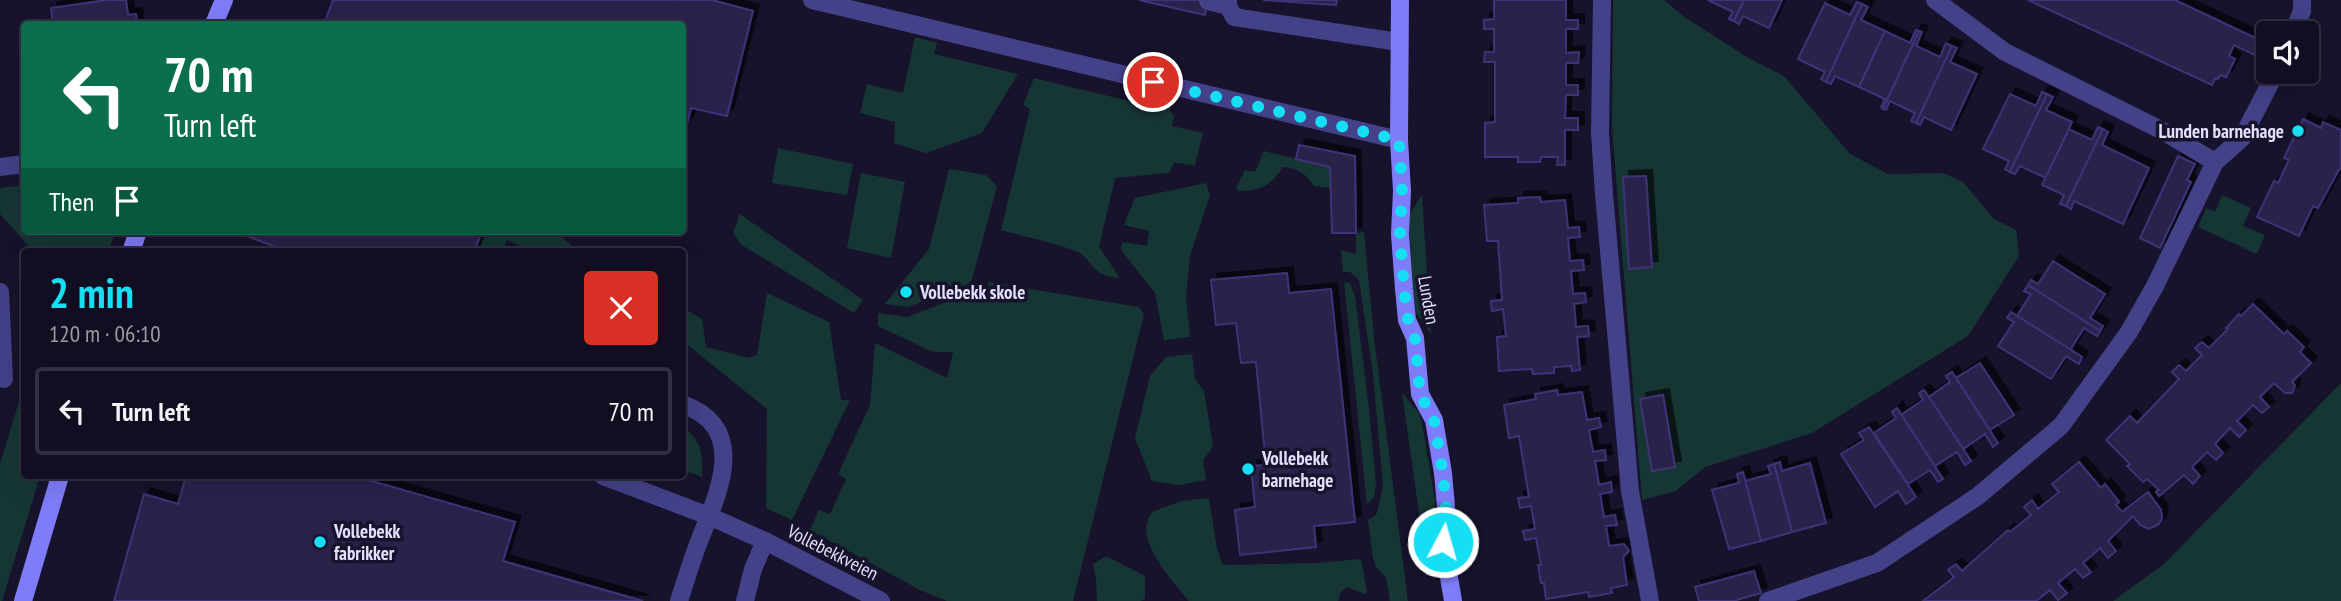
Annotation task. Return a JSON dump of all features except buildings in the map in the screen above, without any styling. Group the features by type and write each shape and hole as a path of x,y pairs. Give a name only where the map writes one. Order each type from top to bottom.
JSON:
{"street":[{"path":"215,21 224,0"},
{"path":"812,0 1399,140"},
{"name":"Lunden","path":"1401,0 1399,140 1402,191 1400,234 1404,289 1408,320 1415,338 1420,394 1434,420 1443,473 1447,518 1443,542 1453,601"},
{"path":"1602,0 1600,133 1605,208 1630,491 1650,601"},
{"path":"1935,0 2005,52 2161,130 2215,162"},
{"path":"2298,21 2302,11 2302,0"},
{"path":"1208,1 1228,3 1234,17 1399,42"},
{"path":"1768,601 1877,563 1978,496 2061,426 2129,332 2155,286 2215,162 2242,138 2270,84"},
{"path":"0,167 21,164"},
{"path":"0,292 4,379"},
{"path":"679,601 724,471 724,452 713,424 700,412 686,406"},
{"path":"23,601 59,479"},
{"name":"Vollebekkveien","path":"611,479 709,516 765,541 881,601"},
{"name":"Vollebekkveien","path":"745,601 753,569 765,541"}],"green space":[{"path":"1613,0 1664,0 1683,16 1750,59 1784,76 1850,154 1888,174 1943,173 1963,182 1994,219 2016,230 2019,256 1968,336 1812,433 1705,467 1676,491 1642,500 1612,128"},
{"path":"915,37 937,43 934,54 1018,74 982,133 926,153 894,143 895,122 860,113 867,84 903,93"},
{"path":"1034,78 1133,102 1135,95 1167,103 1174,117 1172,126 1203,133 1195,165 1174,163 1169,173 1115,178 1099,247 1120,278 1101,274 1075,251 1001,230 1030,109 1023,105"},
{"path":"778,148 853,164 847,195 772,183"},
{"path":"1264,151 1330,167 1331,188 1314,186 1301,172 1283,167 1265,186 1239,191 1236,188 1245,170 1255,172"},
{"path":"949,169 986,175 997,186 971,283 908,307 885,304 929,249"},
{"path":"861,173 905,182 891,258 847,248"},
{"path":"1206,183 1210,195 1190,256 1186,299 1190,337 1164,340 1155,293 1121,250 1122,242 1147,246 1149,231 1124,225 1135,198"},
{"path":"21,185 21,235 114,235 110,248 30,248 0,214 0,188"},
{"path":"1422,195 1431,334 1416,313 1412,281 1409,215"},
{"path":"2222,195 2251,208 2243,226 2265,235 2257,254 2198,227 2206,208 2215,212"},
{"path":"740,214 863,300 854,313 740,244 733,232"},
{"path":"1364,232 1374,338 1408,601 1390,601 1386,577 1376,567 1373,558 1368,520 1376,515 1383,486 1373,374 1359,280 1350,272 1343,272 1341,250 1356,254 1356,233"},
{"path":"483,235 559,235 575,248 526,248 507,240 504,248 478,248"},
{"path":"989,282 1139,307 1144,314 1073,601 947,601 920,590 810,530 819,510 830,514 846,479 838,474 870,405 875,343 947,378 953,352 933,352 878,326 878,313 907,317 968,294 984,298"},
{"path":"1344,282 1350,283 1355,296 1369,409 1376,483 1374,498 1367,504"},
{"path":"767,293 829,322 841,400 850,400 792,520 766,508 767,409 686,344 688,311 702,319 706,347 749,358 757,355"},
{"path":"1192,354 1195,379 1204,391 1213,446 1203,461 1206,480 1179,485 1152,481 1135,438 1150,376 1166,357"},
{"path":"2341,383 2341,601 2113,601 2164,564"},
{"path":"1402,393 1419,413 1435,501 1434,517 1423,541"},
{"path":"21,395 21,479 39,479 2,601 0,601 0,464"},
{"path":"686,430 698,443 702,477 686,471"},
{"path":"1209,498 1217,549 1223,565 1361,559 1367,591 1365,594 1347,587 1341,592 1338,601 1189,601 1154,553 1146,532 1147,523 1152,512 1181,501"},
{"path":"1106,556 1145,576 1145,598 1141,601 1097,601 1093,564"}],"place":[{"name":"Lunden barnehage","path":"2298,131"},
{"name":"Vollebekk skole","path":"906,292"},
{"name":"Vollebekk barnehage","path":"1248,469"},
{"name":"Vollebekk fabrikker","path":"320,542"}],"route":[{"path":"1153,82 1399,140 1402,191 1400,234 1404,289 1408,320 1415,338 1420,394 1434,420 1443,473 1447,518 1443,542"}]}
